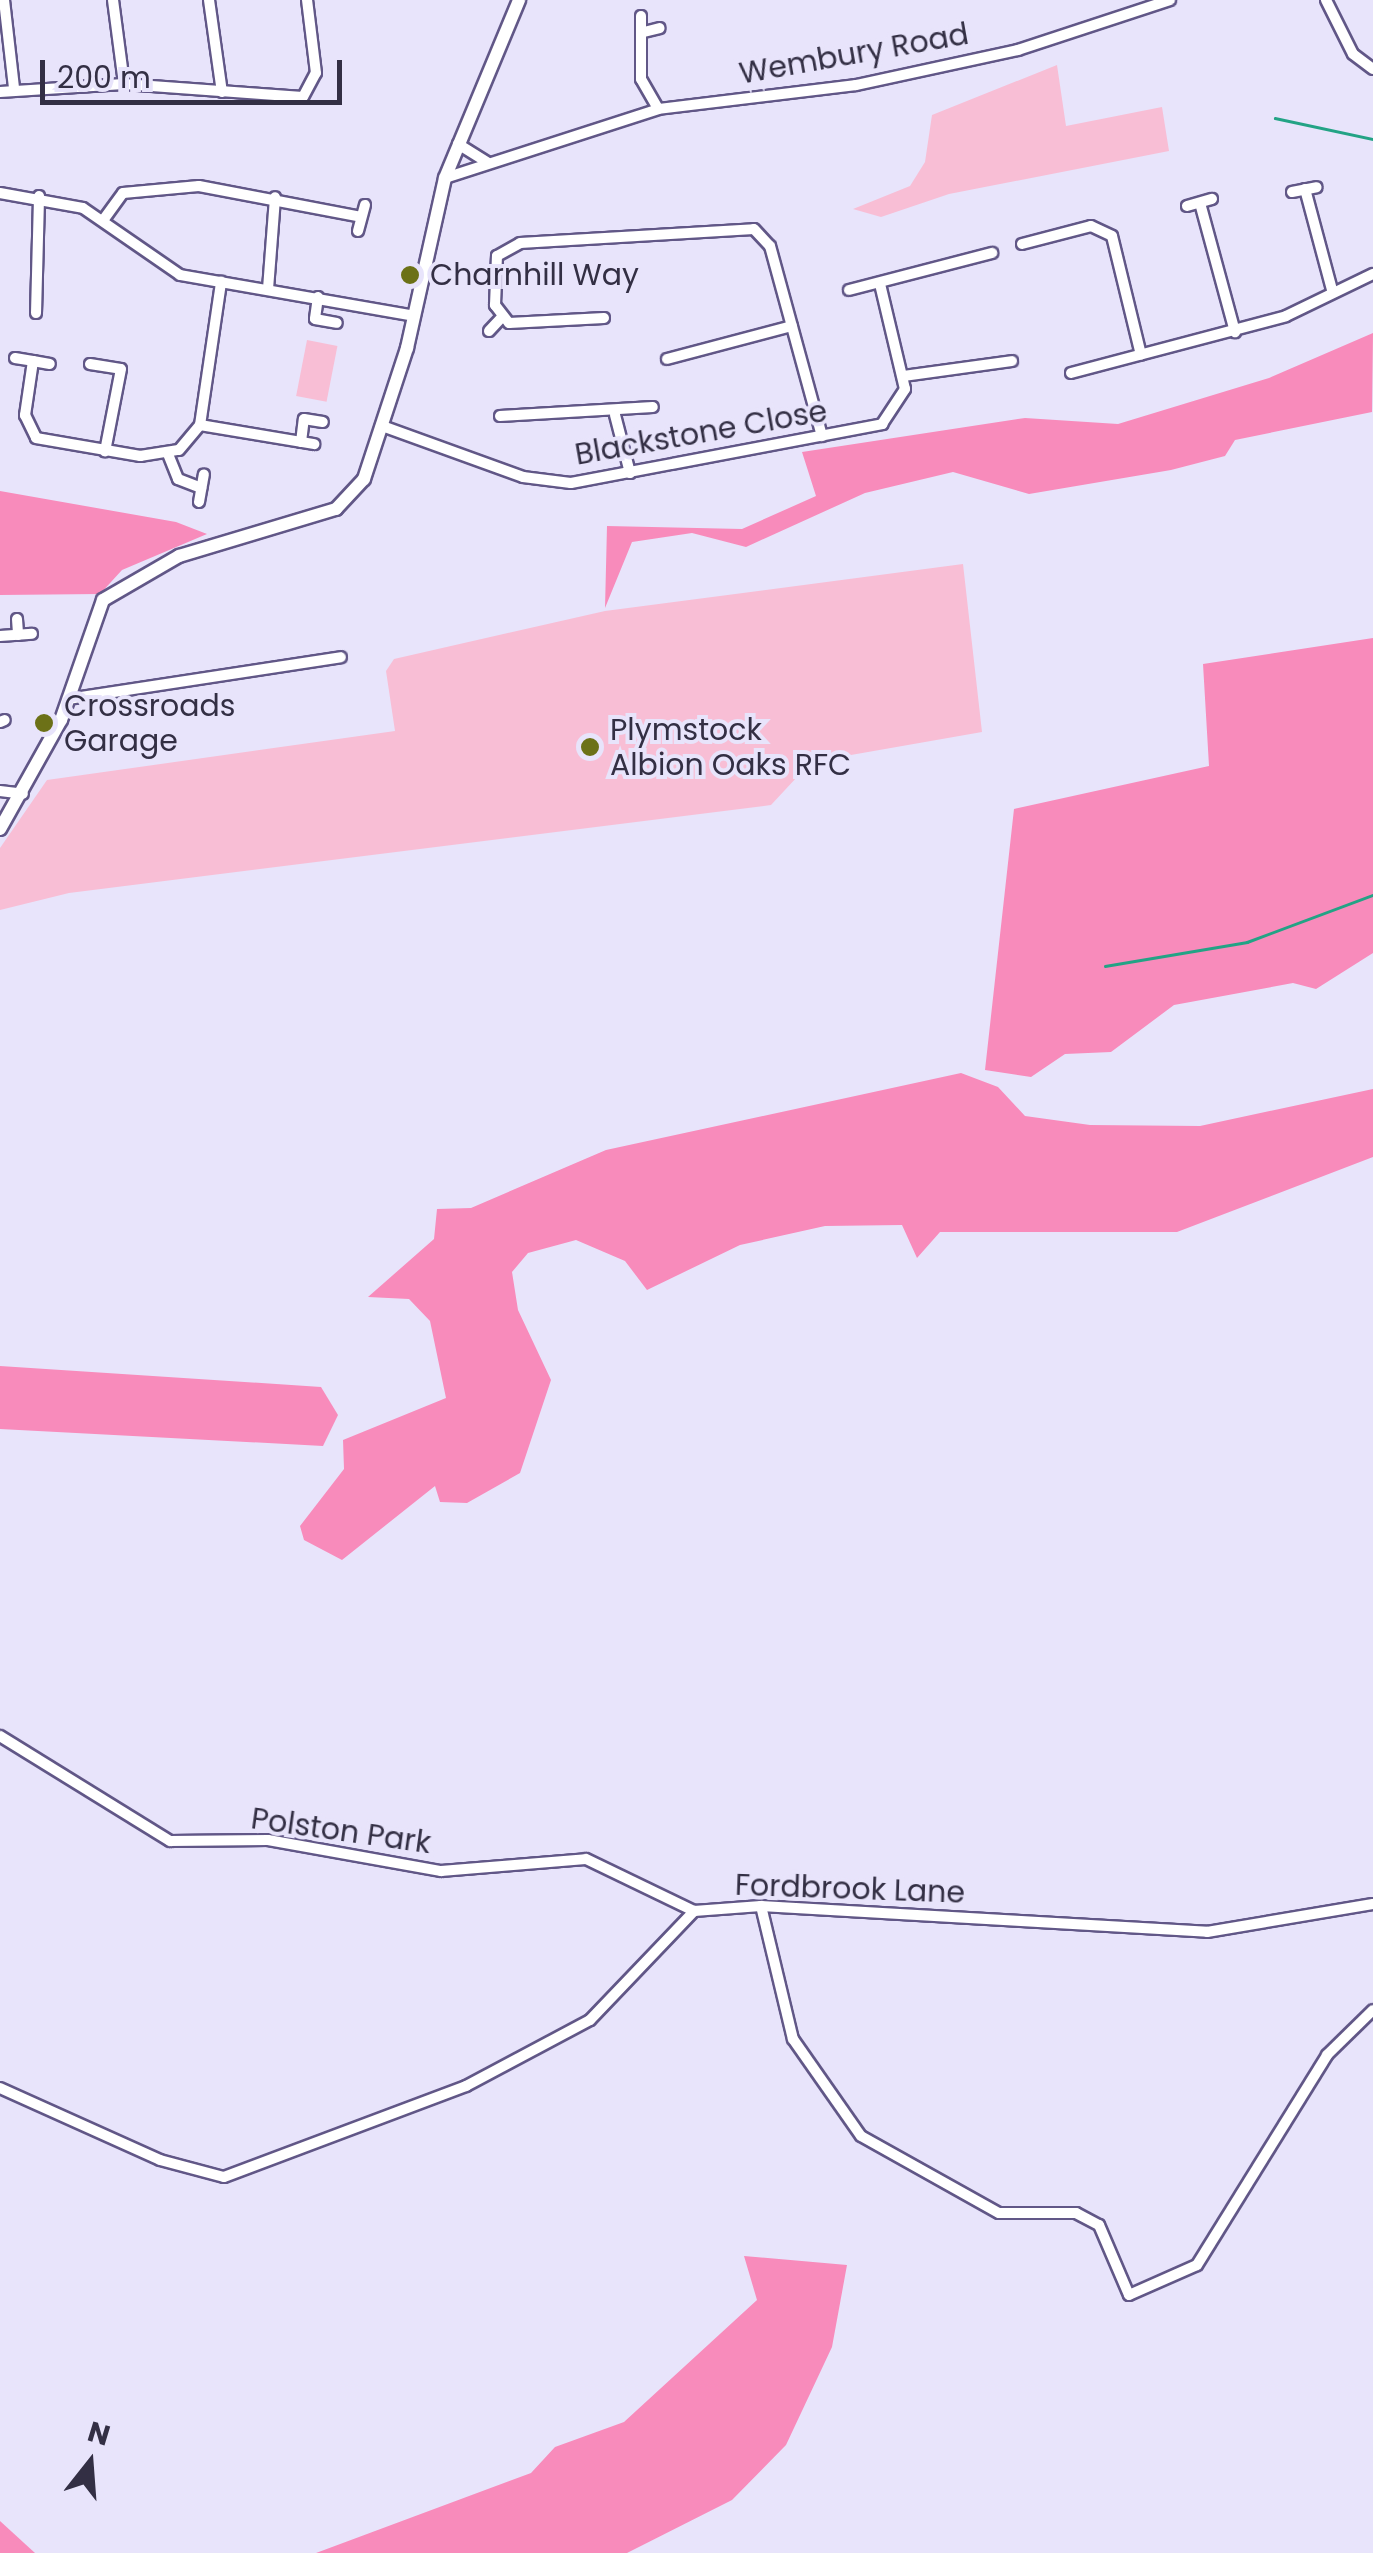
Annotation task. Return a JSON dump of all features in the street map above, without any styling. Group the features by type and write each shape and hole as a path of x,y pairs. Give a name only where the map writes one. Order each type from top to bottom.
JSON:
{"street":[{"path":"4,0 14,88"},
{"path":"114,0 124,84"},
{"path":"209,0 222,92"},
{"path":"0,92 14,88 124,84 222,92 311,92 307,0"},
{"path":"0,829 23,794 68,699 86,628 115,589 178,556 336,509 364,478 384,427 414,316 444,178 520,0"},
{"name":"Wembury Road","path":"444,178 658,110 856,85 1018,50 1170,0"},
{"path":"1326,0 1353,54 1373,68"},
{"path":"641,16 641,79 658,110"},
{"path":"644,32 660,28"},
{"path":"458,144 474,161 492,162"},
{"path":"1292,192 1311,188 1332,290"},
{"path":"104,219 115,199 138,191 275,196 361,218"},
{"path":"0,194 39,196 104,219 153,265 220,282 414,316"},
{"path":"36,314 43,288 39,196"},
{"path":"268,289 275,196"},
{"path":"1212,200 1193,204 1235,332"},
{"path":"358,231 365,205"},
{"path":"502,317 493,268 507,246 742,226 763,236 822,436"},
{"path":"1022,244 1091,226 1112,236 1141,355"},
{"path":"665,231 666,244"},
{"path":"1062,234 1067,247"},
{"path":"956,249 960,262"},
{"path":"849,290 992,253"},
{"path":"1071,373 1097,361 1141,355 1235,332 1373,274"},
{"path":"32,361 25,414 36,438 106,451 168,454 200,425 220,282"},
{"path":"880,284 903,376 1012,361"},
{"path":"318,297 315,319 337,323"},
{"path":"502,317 523,325 587,314 604,318"},
{"path":"489,331 502,317"},
{"path":"668,359 792,326"},
{"path":"682,342 685,354"},
{"path":"994,350 998,364"},
{"path":"14,358 50,364"},
{"path":"90,364 126,370 106,451"},
{"name":"Blackstone Close","path":"384,427 549,483 630,473 822,436 894,416 903,376"},
{"path":"500,416 615,415 653,407"},
{"path":"615,415 630,473"},
{"path":"546,416 546,429"},
{"path":"301,442 304,419 323,422"},
{"path":"200,425 314,444"},
{"path":"168,454 178,479 202,488"},
{"path":"199,502 204,474"},
{"path":"16,619 18,636"},
{"path":"0,636 32,634"},
{"path":"68,699 340,656"},
{"path":"0,791 23,794"},
{"name":"Polston Park","path":"0,1736 170,1841 268,1840 442,1871 586,1859 694,1911"},
{"name":"Fordbrook Lane","path":"0,2088 160,2160 224,2177 466,2086 590,2020 694,1911 762,1906 1208,1932 1373,1904"},
{"path":"762,1906 793,2038 861,2136 999,2213 1076,2214 1099,2225 1130,2295 1197,2264 1327,2055 1373,2010"}],"shaded area":[{"path":"1057,65 1066,126 1162,107 1169,151 949,194 881,217 853,209 910,186 925,162 932,115"},
{"path":"1373,333 1372,412 1235,440 1225,456 1171,470 1029,494 953,472 865,493 746,547 692,533 632,542 605,608 607,526 742,529 816,496 802,452 1025,418 1118,424 1269,378"},
{"path":"307,340 337,346 327,402 296,396"},
{"path":"0,491 176,522 207,534 122,570 100,594 0,595"},
{"name":"Plymstock Albion Oaks RFC","path":"963,564 982,732 811,762 771,805 69,893 0,910 0,848 47,780 395,731 386,671 394,659 605,611"},
{"path":"1373,638 1373,953 1316,989 1293,983 1174,1005 1111,1052 1065,1054 1031,1077 985,1070 1014,809 1209,766 1203,664"},
{"path":"961,1073 998,1087 1025,1116 1090,1125 1200,1126 1373,1089 1373,1157 1177,1232 940,1232 917,1258 902,1225 825,1226 740,1245 647,1290 625,1261 576,1240 528,1253 512,1272 518,1310 551,1380 520,1473 467,1503 440,1502 435,1486 342,1560 304,1540 300,1526 344,1469 343,1440 446,1398 430,1321 409,1299 368,1297 434,1239 437,1209 471,1208 606,1150"},
{"path":"0,1366 321,1387 338,1415 323,1446 0,1429"},
{"path":"744,2256 847,2265 832,2347 786,2445 732,2500 627,2553 316,2553 531,2473 555,2447 624,2422 757,2300"},
{"path":"0,2521 35,2553 0,2553"}],"waterway":[{"path":"1275,118 1373,139"},
{"path":"1105,966 1247,942 1373,895"}],"place":[{"name":"Charnhill Way","path":"410,275"},
{"name":"Crossroads Garage","path":"44,723"},
{"name":"Plymstock Albion Oaks RFC","path":"590,747"}]}
